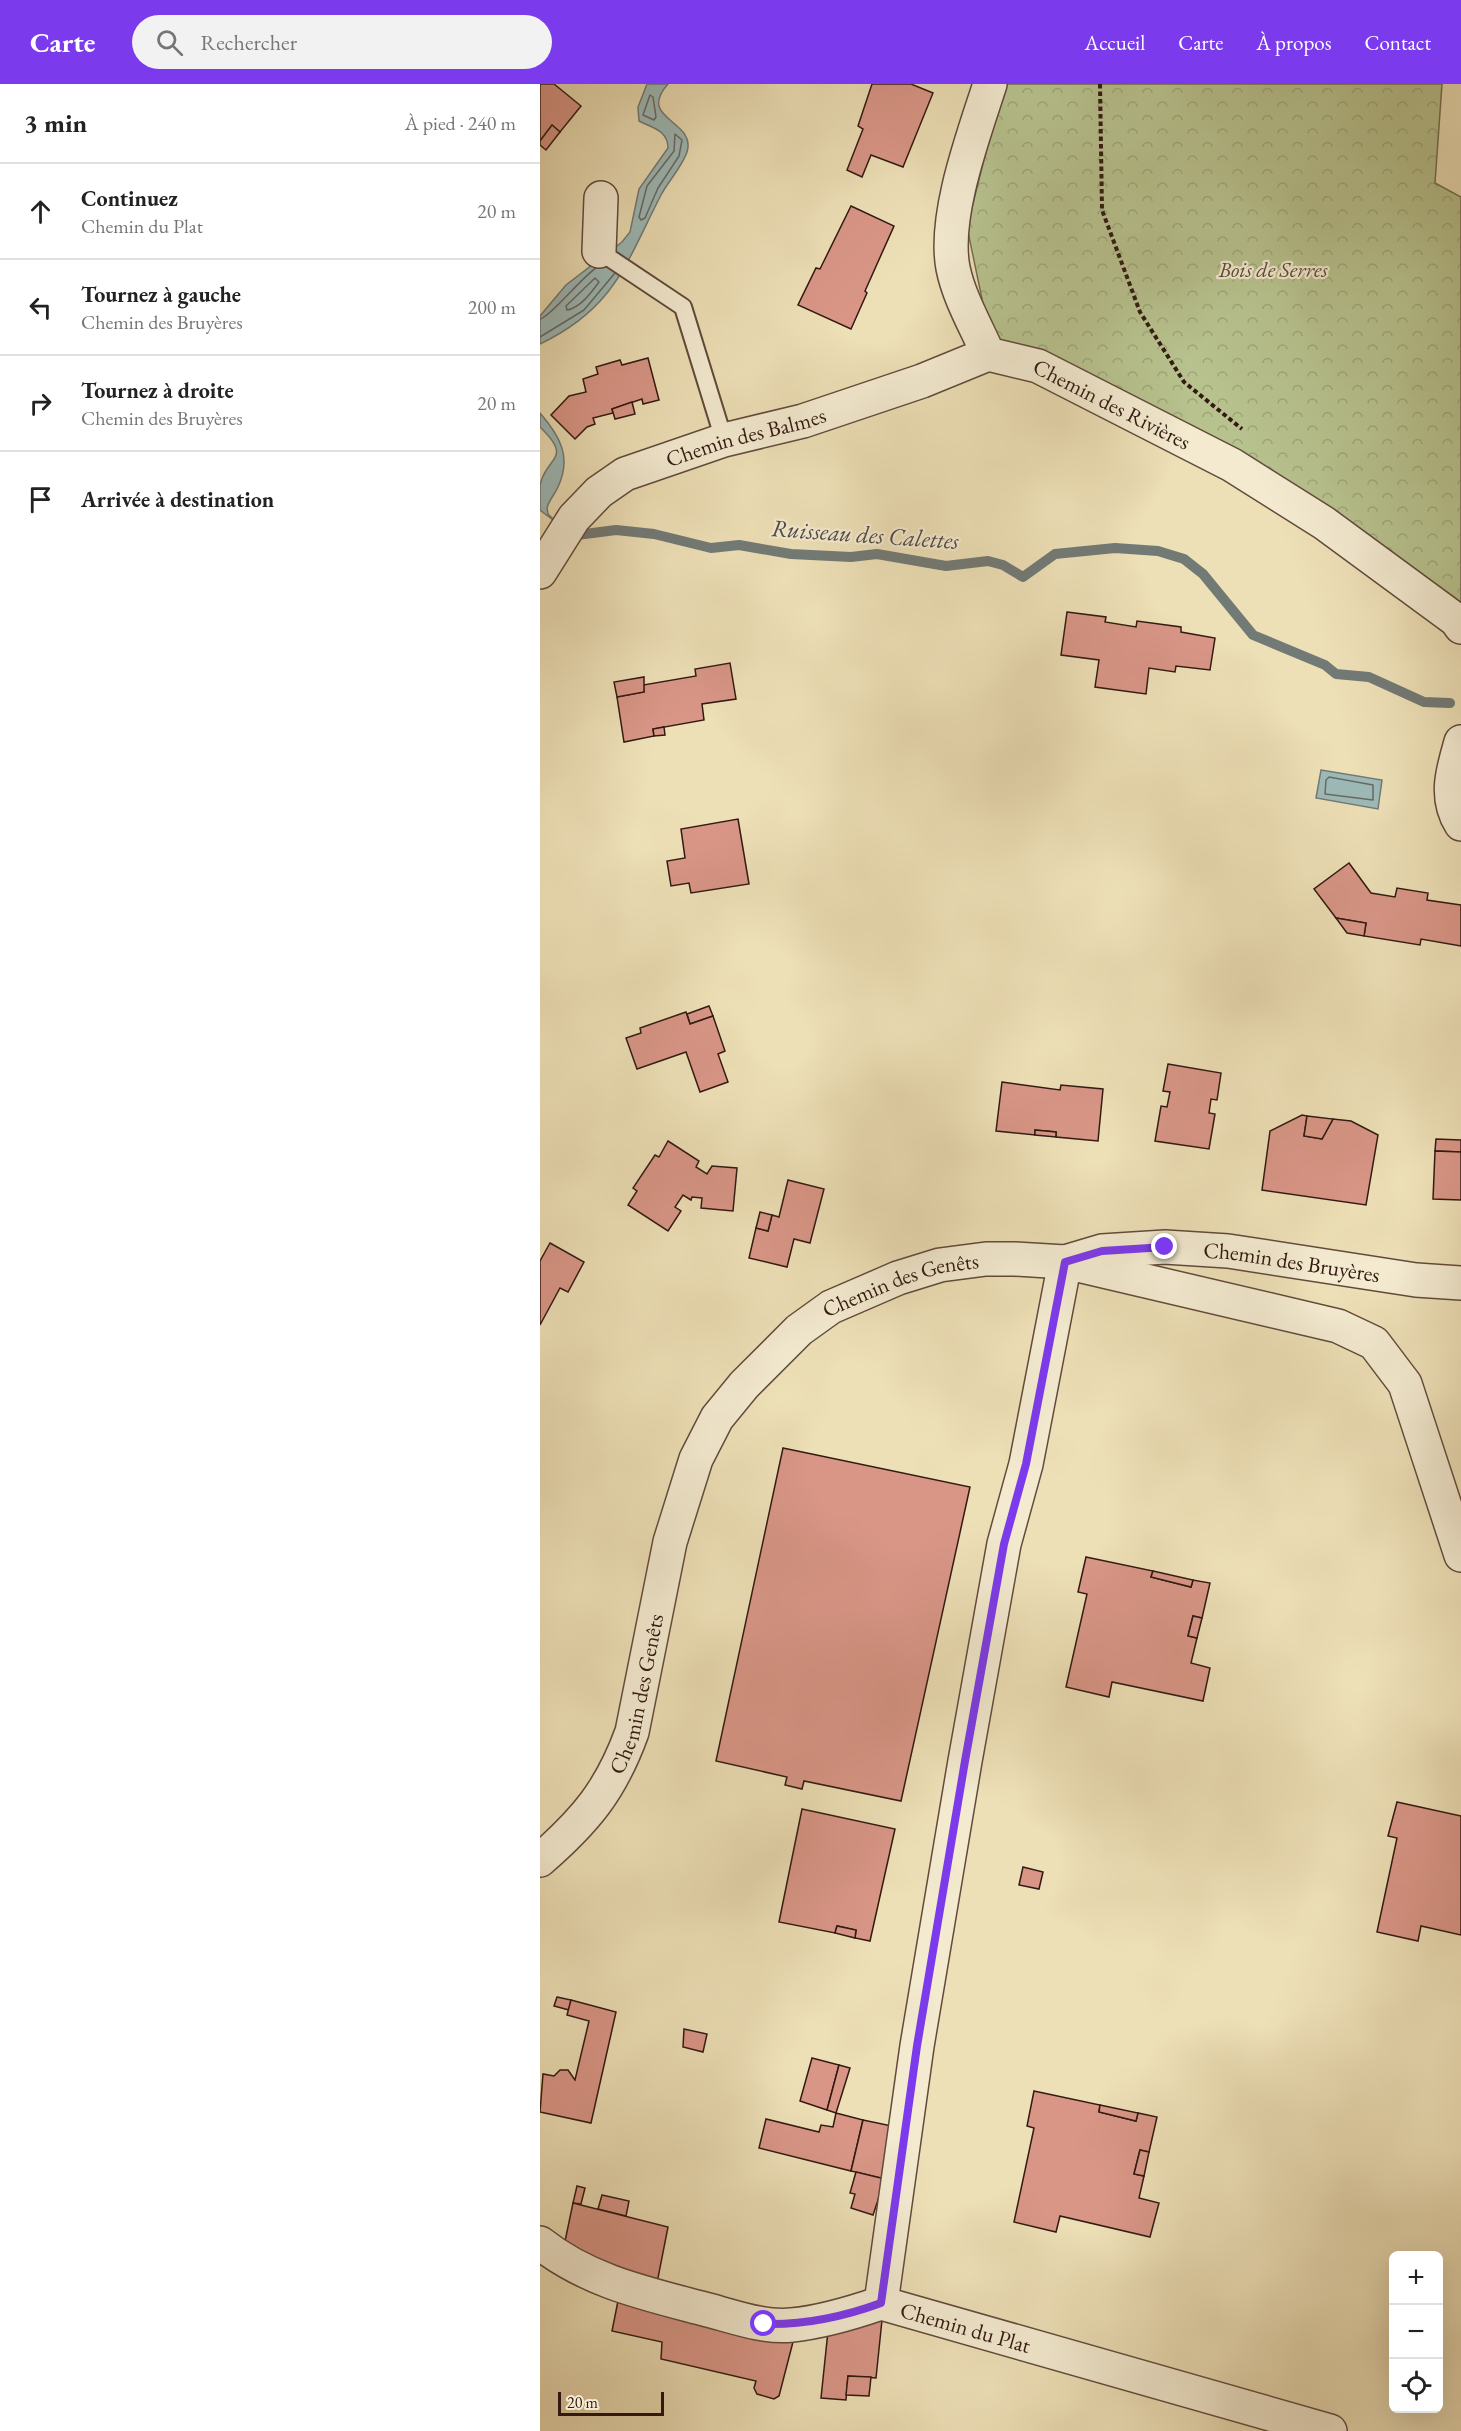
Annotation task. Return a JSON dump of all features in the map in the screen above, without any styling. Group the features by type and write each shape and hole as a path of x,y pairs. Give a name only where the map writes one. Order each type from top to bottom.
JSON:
{"street":[{"path":"988,354 958,285 951,244 963,168 990,84"},
{"path":"599,251 601,198"},
{"name":"Chemin des Balmes","path":"540,572 568,528 599,492 625,474 724,440 803,421 922,381 988,354"},
{"name":"Chemin des Rivières","path":"988,354 1038,366 1232,465 1324,524 1456,620 1461,627"},
{"path":"1461,742 1450,778 1454,813 1461,824"},
{"name":"Chemin des Bruyères","path":"1065,1262 1102,1251 1165,1247 1228,1251 1416,1280 1461,1283"},
{"name":"Chemin des Genêts","path":"540,1860 594,1809 622,1761 632,1732 657,1602 682,1500 696,1459 717,1418 744,1385 799,1330 831,1307 898,1278 940,1265 986,1258 1065,1262 1338,1326 1374,1343 1405,1384 1461,1555"},
{"path":"881,2303 917,2046 965,1761 1004,1544 1026,1464 1065,1262"},
{"name":"Chemin du Plat","path":"540,2243 561,2259 619,2287 764,2324 791,2325 837,2316 881,2303 1330,2431"}],"lane":[{"path":"599,251 683,307 724,440"}],"path":[{"path":"1100,84 1102,210 1140,312 1184,382 1248,434"}],"green space":[{"name":"Bois de Serres","path":"1003,84 1442,84 1435,183 1461,197 1461,604 991,342 967,227"}],"water":[{"path":"647,84 668,84 660,96 659,105 663,113 684,133 688,141 685,158 661,195 616,282 586,315 540,344 540,316 566,285 622,242 630,232 639,189 668,148 662,133 639,121 638,107"},
{"path":"540,413 553,430 564,456 562,476 547,508 548,514 557,523 540,510 540,485 557,452 550,438 540,427"},
{"path":"1321,770 1382,780 1378,809 1316,798"}],"building":[{"path":"540,84 554,84 581,106 560,132 552,125 540,141"},
{"path":"872,84 911,84 933,93 903,167 871,155 862,177 847,170 863,129 858,126"},
{"path":"552,125 560,132 546,150 540,145 540,141"},
{"path":"851,206 894,226 851,329 798,305 816,268 820,269"},
{"path":"648,358 659,400 643,404 642,399 612,409 613,413 593,418 595,424 587,427 575,439 551,415 569,396 586,392 583,379 598,374 596,367 620,360 622,365"},
{"path":"632,402 635,414 615,419 612,409"},
{"path":"1067,612 1106,617 1105,622 1136,627 1137,621 1181,627 1181,632 1215,638 1210,670 1176,666 1175,672 1149,668 1146,694 1095,687 1099,660 1061,655"},
{"path":"730,663 736,699 702,704 704,720 653,729 654,736 624,742 617,697 644,692 643,685 696,676 695,669"},
{"path":"644,677 644,692 617,697 614,682"},
{"path":"664,727 665,735 654,736 653,729"},
{"path":"738,819 749,884 691,893 689,883 671,886 667,861 685,858 681,829"},
{"path":"1349,863 1371,893 1395,897 1397,888 1428,893 1427,900 1461,905 1461,946 1421,939 1420,945 1364,936 1366,923 1336,918 1314,889"},
{"path":"1336,918 1366,923 1364,936 1347,933"},
{"path":"709,1006 713,1016 690,1024 687,1014"},
{"path":"686,1012 690,1024 713,1016 725,1051 718,1054 728,1082 700,1092 686,1052 637,1069 626,1038 641,1033 640,1028"},
{"path":"1168,1064 1221,1073 1217,1100 1211,1099 1209,1113 1215,1114 1209,1149 1155,1141 1161,1106 1167,1107 1170,1092 1163,1091"},
{"path":"1002,1082 1060,1090 1061,1085 1103,1089 1098,1141 1056,1137 1056,1132 1035,1130 1035,1135 996,1131"},
{"path":"1302,1115 1307,1116 1304,1136 1322,1139 1333,1119 1351,1121 1378,1135 1366,1205 1262,1190 1270,1131"},
{"path":"1307,1116 1333,1119 1322,1139 1304,1136"},
{"path":"1035,1130 1056,1132 1056,1137 1035,1135"},
{"path":"1436,1139 1461,1140 1461,1152 1435,1151"},
{"path":"668,1141 699,1161 696,1167 707,1174 712,1166 737,1168 733,1211 701,1208 702,1198 692,1197 691,1200 683,1195 675,1207 681,1211 668,1231 628,1205 637,1191 633,1188 655,1155 659,1157"},
{"path":"1435,1151 1461,1152 1461,1200 1433,1199"},
{"path":"788,1180 824,1189 810,1243 794,1239 787,1267 749,1258 756,1228 768,1231 772,1215 779,1217"},
{"path":"760,1212 772,1215 768,1231 756,1228"},
{"path":"550,1243 584,1262 568,1292 560,1288 540,1325 540,1261"},
{"path":"783,1448 970,1487 901,1801 804,1781 802,1789 785,1785 787,1777 716,1761"},
{"path":"1086,1557 1153,1571 1151,1577 1191,1587 1193,1580 1210,1583 1202,1618 1193,1616 1188,1636 1197,1638 1191,1663 1210,1668 1203,1701 1112,1682 1109,1697 1066,1687 1087,1594 1078,1592"},
{"path":"1153,1571 1193,1580 1191,1587 1151,1577"},
{"path":"1193,1616 1202,1618 1197,1638 1188,1636"},
{"path":"1397,1802 1461,1816 1461,1935 1421,1926 1418,1941 1377,1932 1397,1838 1388,1836"},
{"path":"802,1809 895,1829 870,1941 855,1938 856,1930 837,1926 835,1933 779,1922"},
{"path":"1023,1867 1043,1872 1039,1889 1019,1885"},
{"path":"837,1926 856,1930 855,1938 835,1933"},
{"path":"557,1997 571,2000 569,2010 554,2006"},
{"path":"571,2000 616,2012 591,2123 540,2112 543,2074 554,2076 560,2070 568,2070 575,2080 589,2021 567,2015"},
{"path":"684,2029 707,2034 703,2052 683,2047"},
{"path":"812,2058 839,2065 827,2110 800,2101"},
{"path":"839,2065 850,2068 836,2113 827,2110"},
{"path":"1034,2091 1100,2105 1099,2112 1136,2121 1138,2113 1157,2117 1149,2152 1140,2150 1134,2174 1144,2176 1139,2198 1159,2203 1150,2237 1060,2216 1056,2232 1014,2222 1034,2128 1027,2126"},
{"path":"1100,2105 1138,2113 1136,2121 1099,2112"},
{"path":"836,2113 863,2120 851,2171 759,2148 766,2119 819,2132 821,2125 833,2127"},
{"path":"863,2120 892,2126 885,2179 851,2171"},
{"path":"1140,2150 1149,2152 1144,2176 1134,2174"},
{"path":"856,2172 885,2179 873,2215 851,2208 855,2194 850,2193"},
{"path":"577,2186 585,2188 581,2204 573,2203"},
{"path":"602,2195 629,2201 626,2216 598,2209"},
{"path":"573,2203 668,2227 657,2283 564,2246"},
{"path":"618,2301 794,2338 779,2396 774,2399 757,2394 754,2388 756,2381 661,2359 662,2342 612,2331"},
{"path":"882,2320 876,2378 848,2376 846,2400 821,2398 828,2331"},
{"path":"848,2376 871,2377 869,2396 846,2395"}],"waterway":[{"name":"Ruisseau des Calettes","path":"571,531 577,535 616,530 654,534 711,548 739,545 791,554 851,557 877,554 946,566 988,561 1003,565 1023,577 1055,554 1115,548 1158,551 1184,559 1203,574 1253,635 1325,665 1336,674 1369,677 1424,702 1450,703"}],"route":[{"path":"764,2324 791,2325 849,2314 881,2303 917,2046 965,1761 1004,1544 1026,1464 1065,1262 1102,1251 1165,1247"}]}
